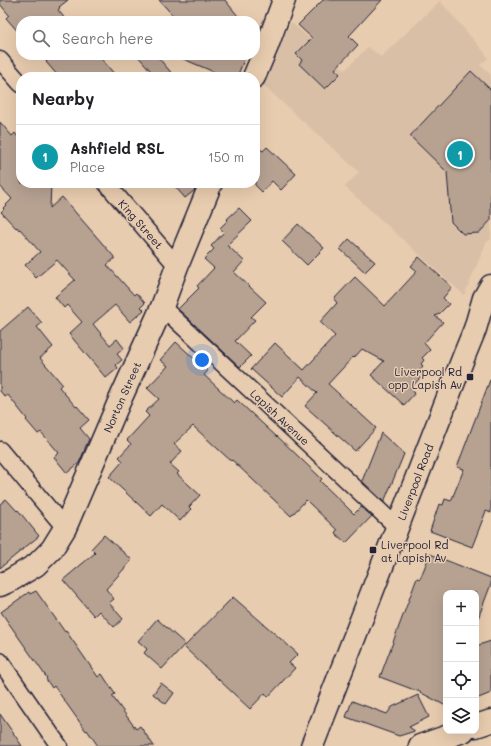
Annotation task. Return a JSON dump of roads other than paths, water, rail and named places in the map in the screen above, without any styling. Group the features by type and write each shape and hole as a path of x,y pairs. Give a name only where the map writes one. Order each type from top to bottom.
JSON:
{"main road":[{"path":"256,72 284,0"},
{"name":"Norton Street","path":"0,585 36,565 52,548 65,528 162,307 176,266 209,188"},
{"name":"Liverpool Road","path":"312,746 475,329 484,298 491,286"},
{"name":"Liverpool Road","path":"475,329 491,306"},
{"path":"479,725 491,721"},
{"path":"420,746 454,734"}],"street":[{"path":"0,60 16,78"},
{"name":"King Street","path":"110,188 176,266"},
{"name":"Lapish Avenue","path":"162,307 397,527"},
{"path":"0,450 65,528"},
{"path":"0,661 59,746"}],"place":[{"name":"Ashfield RSL","path":"460,154"},
{"name":"Liverpool Rd opp Lapish Av","path":"470,377"},
{"name":"Liverpool Rd at Lapish Av","path":"373,550"}]}
